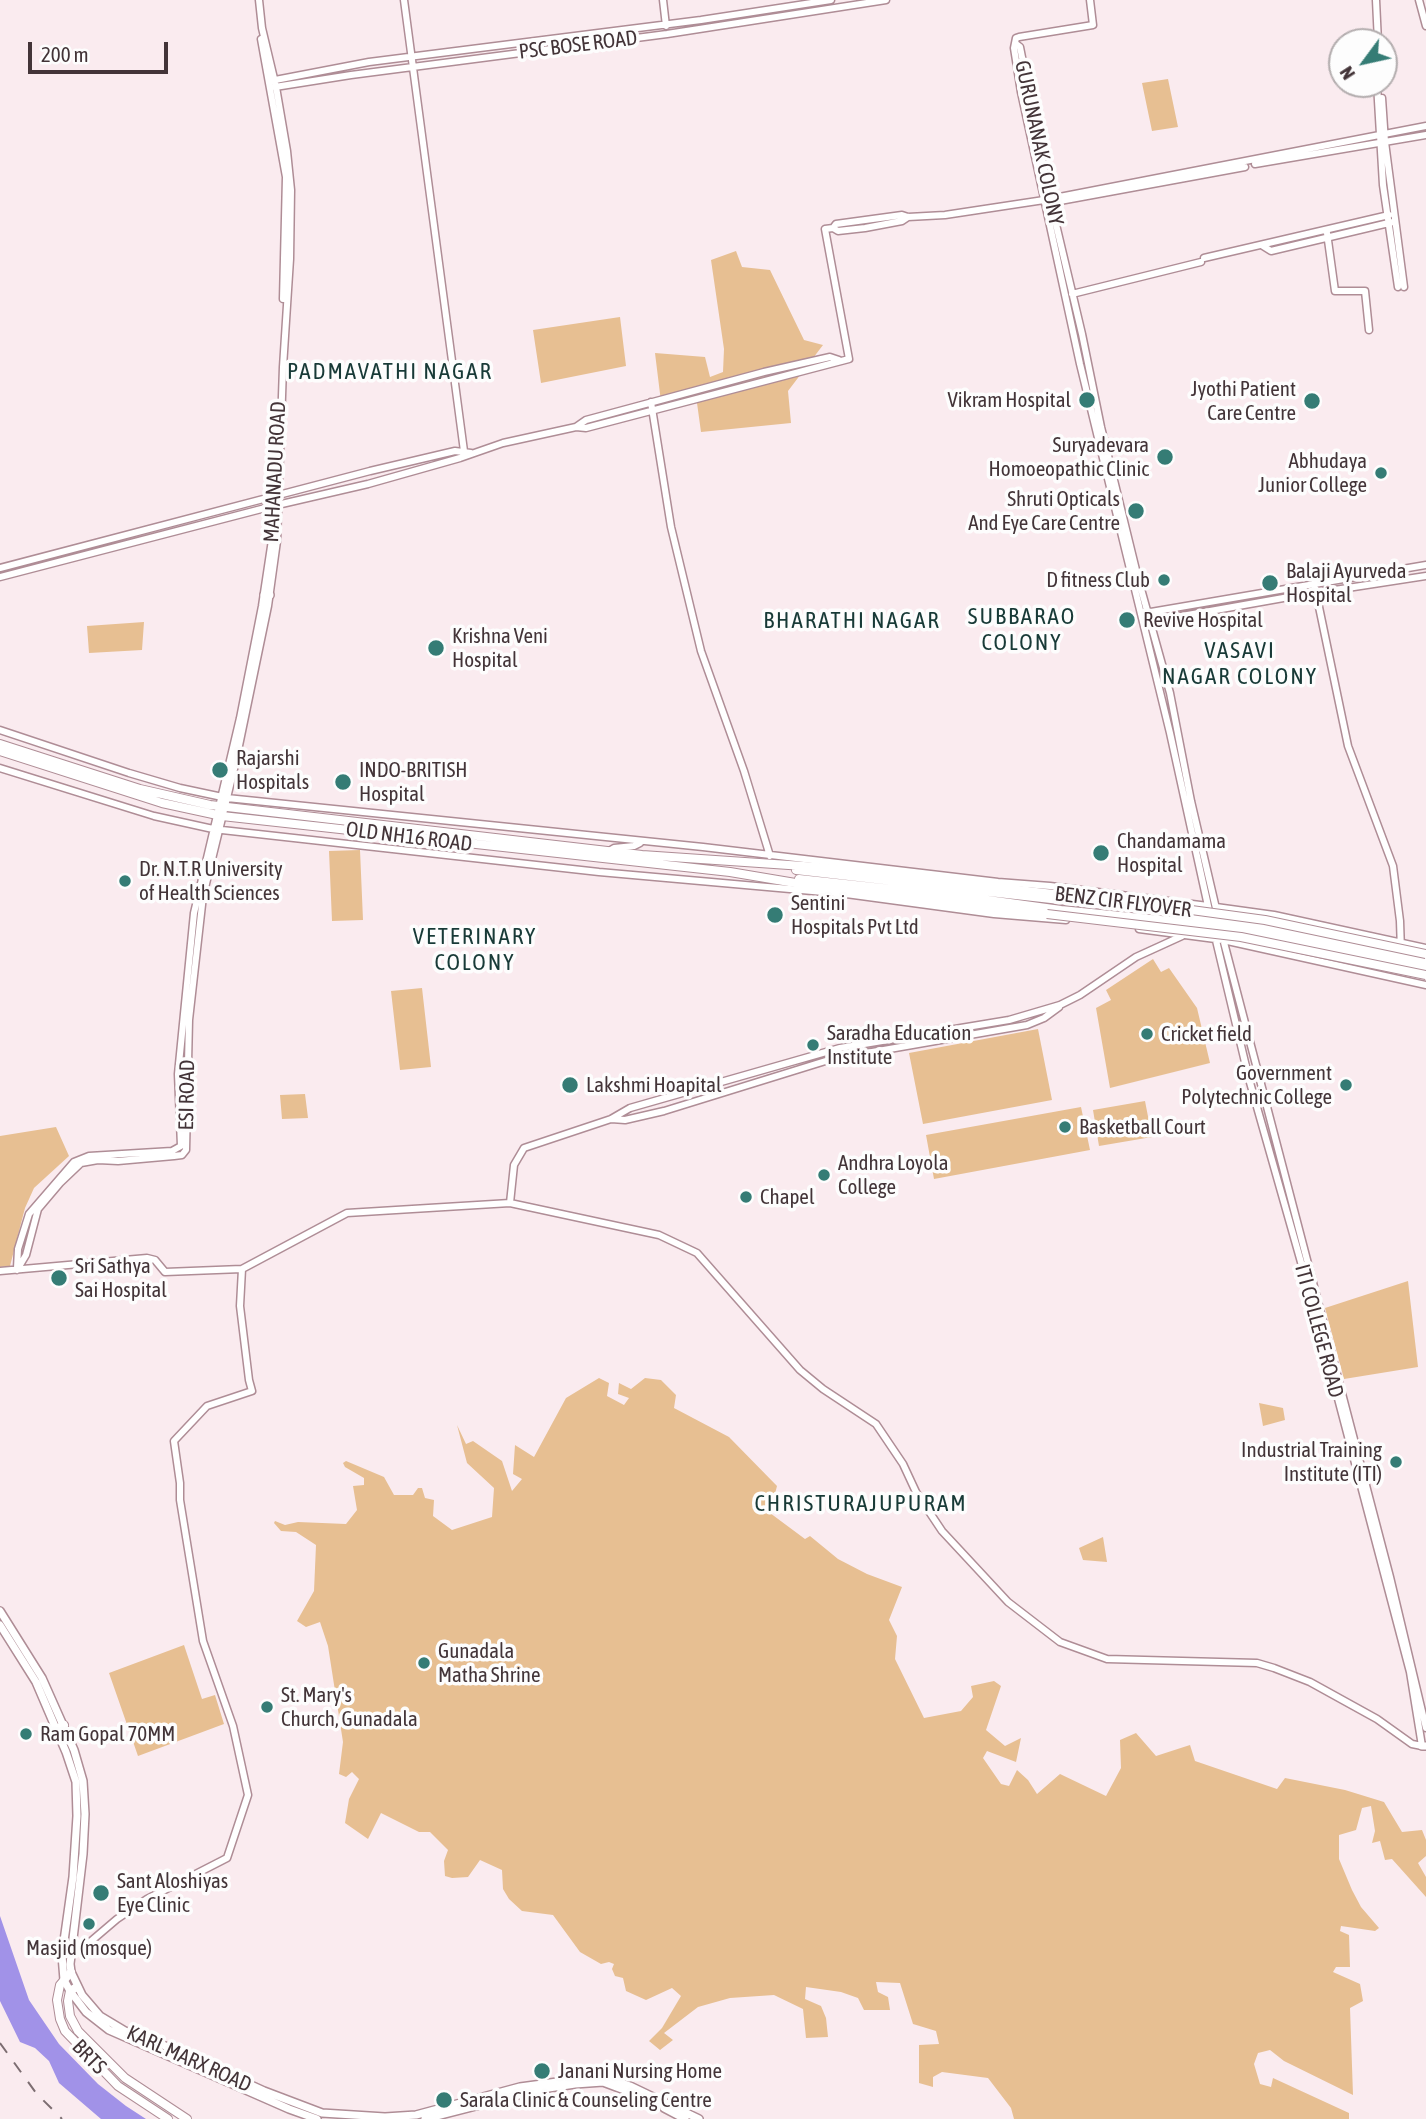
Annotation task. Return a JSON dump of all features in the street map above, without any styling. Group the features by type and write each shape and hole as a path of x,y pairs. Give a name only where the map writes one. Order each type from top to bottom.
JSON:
{"main road":[{"name":"OLD NH16 ROAD","path":"0,744 140,789 220,811 609,851 818,867"},
{"name":"OLD NH16 ROAD","path":"0,751 162,803 760,877 825,888"},
{"path":"755,864 1216,922 1426,960"},
{"name":"BENZ CIR FLYOVER","path":"818,867 1265,920 1426,954"},
{"path":"760,877 879,887 1061,910 1216,922 1426,968"},
{"name":"BENZ CIR FLYOVER","path":"825,888 1241,937 1426,975"},
{"name":"KARL MARX ROAD","path":"0,1611 36,1666 72,1766 77,1800 73,1877 62,1955 67,1975 86,2012 108,2030 317,2119"},
{"name":"KARL MARX ROAD","path":"0,1625 31,1672 60,1727 78,1764 85,1797 81,1876 67,1975"},
{"name":"BRTS","path":"67,1975 58,1992 57,2006 62,2026 69,2037 118,2086 168,2119"},
{"name":"KARL MARX ROAD","path":"74,1989 93,2009 116,2026 264,2091 322,2113 416,2116 520,2087 602,2076 630,2085 699,2119"},
{"name":"BRTS","path":"74,1989 68,2001 70,2016 82,2036 125,2078 187,2119"},
{"path":"425,2119 541,2090 603,2082 648,2099 685,2119"}],"street":[{"name":"MAHANADU ROAD","path":"220,811 276,561 286,177 272,84 258,29 257,0"},
{"path":"404,0 467,452"},
{"path":"663,0 667,34"},
{"name":"PSC BOSE ROAD","path":"272,84 322,69 701,20 831,0"},
{"name":"PSC BOSE ROAD","path":"272,84 667,34 801,5 886,0"},
{"name":"GURUNANAK COLONY","path":"1090,0 1093,25 1019,37 1016,38 1014,48 1021,92 1072,294 1083,358 1170,693 1188,803"},
{"path":"1374,0 1375,28"},
{"path":"1419,0 1426,26"},
{"path":"1380,98 1382,143 1401,287"},
{"path":"1048,202 1426,127"},
{"path":"0,577 276,505 368,484 467,452 541,433 586,428 849,359 825,229 833,228 836,224 902,215 945,215 1048,202 1426,135"},
{"name":"GURUNANAK COLONY","path":"1048,202 1139,614 1188,803"},
{"path":"1072,294 1263,246 1271,251 1327,234 1392,219"},
{"path":"1327,234 1335,291 1365,291 1369,330"},
{"path":"576,427 586,419 815,360 830,357 840,360"},
{"path":"651,402 671,527 701,651 744,771 770,856"},
{"path":"0,568 370,471 455,451 467,452"},
{"path":"1139,614 1426,565"},
{"path":"1142,624 1426,576"},
{"path":"1314,583 1349,746 1393,866 1401,955"},
{"path":"0,730 130,774 224,797 309,804 1050,886 1274,915 1426,948"},
{"path":"0,768 154,816 216,829 648,877 846,894 900,903 1184,935 1220,940 1426,985"},
{"name":"ITI COLLEGE ROAD","path":"1188,803 1253,1093 1316,1315 1410,1672 1424,1746"},
{"name":"ESI ROAD","path":"17,1270 18,1249 29,1214 74,1162 89,1156 172,1151 181,1146 178,1074 194,913 220,811"},
{"path":"609,851 642,842"},
{"path":"510,1203 514,1165 524,1148 611,1119 630,1108 840,1048 998,1022 1060,1005 1080,995 1136,957 1184,935"},
{"name":"ITI COLLEGE ROAD","path":"1220,940 1390,1577 1426,1728"},
{"path":"0,1272 147,1258 155,1260 164,1272 242,1269 347,1213 510,1203 659,1234 698,1253 800,1370 823,1389 876,1424 942,1531 1008,1602 1060,1642 1107,1659 1257,1663 1310,1682 1377,1719 1412,1744 1424,1746"},
{"path":"71,1949 90,1942 117,1919 147,1899 227,1858 248,1795 233,1726 201,1630 180,1500 174,1441 207,1406 252,1391 240,1306 242,1269"}],"shaded area":[{"path":"1168,79 1178,127 1152,131 1142,83"},
{"path":"736,251 742,267 770,270 804,340 823,345 788,391 791,423 701,432 697,403 662,410 655,353 705,357 710,377 723,372 724,349 711,260"},
{"path":"620,317 626,366 541,383 533,330"},
{"path":"144,622 142,650 89,653 87,626"},
{"path":"360,850 363,920 332,921 329,851"},
{"path":"1153,959 1161,972 1169,968 1197,1008 1210,1063 1110,1088 1096,1008 1111,1000 1106,990"},
{"path":"422,988 431,1067 400,1070 391,991"},
{"path":"1038,1029 1052,1100 923,1124 909,1053"},
{"path":"305,1094 308,1118 282,1119 280,1095"},
{"path":"1145,1101 1152,1137 1099,1146 1093,1110"},
{"path":"1081,1107 1090,1150 934,1179 926,1135"},
{"path":"56,1127 69,1156 34,1188 25,1208 10,1266 0,1267 0,1136"},
{"path":"1408,1281 1418,1367 1344,1379 1325,1308"},
{"path":"599,1378 609,1383 607,1396 624,1405 629,1398 618,1394 619,1383 631,1389 645,1378 661,1380 676,1395 674,1408 729,1437 777,1486 770,1513 805,1539 810,1536 838,1559 867,1574 902,1587 889,1620 897,1636 895,1659 924,1718 961,1711 973,1697 971,1686 994,1681 1001,1686 986,1730 1005,1746 1021,1738 1016,1762 987,1751 983,1758 1001,1784 1009,1786 1017,1770 1037,1794 1060,1774 1106,1796 1121,1768 1120,1740 1136,1733 1156,1756 1190,1745 1195,1761 1277,1789 1285,1778 1345,1790 1384,1802 1402,1832 1422,1830 1426,1840 1426,1856 1418,1863 1426,1877 1426,1897 1392,1859 1385,1860 1380,1841 1372,1843 1375,1831 1371,1806 1362,1808 1356,1830 1339,1835 1339,1859 1352,1890 1361,1907 1379,1928 1375,1931 1341,1926 1340,1931 1349,1935 1350,1967 1336,1967 1333,1972 1360,1984 1363,2001 1350,2008 1353,2095 1284,2061 1270,2050 1258,2053 1254,2064 1260,2084 1271,2087 1273,2078 1349,2113 1349,2119 1014,2119 1011,2108 988,2078 942,2072 933,2077 933,2087 919,2083 919,2045 939,2044 936,2031 913,2024 900,1983 876,1982 878,1992 888,1997 890,2010 864,2010 858,1998 841,1992 806,1987 805,1999 821,2006 826,2018 828,2037 806,2038 803,2009 774,1995 730,1998 698,2007 664,2033 673,2040 660,2050 649,2041 662,2028 681,1996 672,1988 646,2000 626,1991 623,1978 615,1976 612,1969 614,1964 601,1964 580,1952 553,1915 522,1911 509,1899 503,1889 502,1870 480,1860 468,1877 445,1876 444,1861 448,1850 430,1832 419,1832 381,1813 368,1839 345,1823 349,1799 359,1779 352,1772 346,1777 339,1774 343,1742 328,1646 320,1622 306,1627 297,1621 314,1591 316,1545 296,1532 281,1531 275,1521 285,1525 298,1522 346,1524 357,1510 353,1486 364,1485 364,1478 345,1467 343,1463 346,1461 384,1477 394,1495 413,1495 418,1488 422,1488 425,1498 434,1500 433,1516 452,1530 492,1517 494,1488 467,1463 457,1425 466,1444 473,1441 502,1461 512,1491 522,1479 513,1474 515,1445 534,1457 566,1398"},
{"path":"1259,1403 1283,1408 1285,1420 1263,1426"},
{"path":"1103,1537 1107,1562 1083,1560 1079,1548"},
{"path":"184,1645 202,1699 215,1695 224,1724 138,1756 109,1673"},
{"path":"0,1916 29,2000 59,2044 98,2084 146,2119 101,2119 59,2083 49,2061 35,2048 20,2042 0,2001"}],"railway":[{"path":"0,2043 36,2093 62,2119"}],"place":[{"name":"Vikram Hospital","path":"1087,400"},
{"name":"Jyothi Patient Care Centre","path":"1312,401"},
{"name":"Suryadevara Homoeopathic Clinic","path":"1165,457"},
{"name":"Abhudaya Junior College","path":"1381,473"},
{"name":"Shruti Opticals And Eye Care Centre","path":"1136,511"},
{"name":"D fitness Club","path":"1164,580"},
{"name":"Balaji Ayurveda Hospital","path":"1270,583"},
{"name":"Revive Hospital","path":"1127,620"},
{"name":"Krishna Veni Hospital","path":"436,648"},
{"name":"Rajarshi Hospitals","path":"220,770"},
{"name":"INDO-BRITISH Hospital","path":"343,782"},
{"name":"Chandamama Hospital","path":"1101,853"},
{"name":"Dr. N.T.R University of Health Sciences","path":"125,881"},
{"name":"Sentini Hospitals Pvt Ltd","path":"775,915"},
{"name":"Cricket field","path":"1147,1034"},
{"name":"Saradha Education Institute","path":"813,1045"},
{"name":"Lakshmi Hoapital","path":"570,1085"},
{"name":"Government Polytechnic College","path":"1346,1085"},
{"name":"Basketball Court","path":"1065,1127"},
{"name":"Andhra Loyola College","path":"824,1175"},
{"name":"Chapel","path":"746,1197"},
{"name":"Sri Sathya Sai Hospital","path":"59,1278"},
{"name":"Industrial Training Institute (ITI)","path":"1396,1462"},
{"name":"Gunadala Matha Shrine","path":"424,1663"},
{"name":"St. Mary's Church, Gunadala","path":"267,1707"},
{"name":"Ram Gopal 70MM","path":"26,1734"},
{"name":"Sant Aloshiyas Eye Clinic","path":"101,1893"},
{"name":"Masjid (mosque)","path":"89,1924"},
{"name":"Janani Nursing Home","path":"542,2071"},
{"name":"Sarala Clinic & Counseling Centre","path":"444,2100"}],"district":[{"name":"PADMAVATHI NAGAR","path":"390,372"},
{"name":"BHARATHI NAGAR","path":"852,621"},
{"name":"SUBBARAO COLONY","path":"1022,630"},
{"name":"VASAVI NAGAR COLONY","path":"1240,664"},
{"name":"VETERINARY COLONY","path":"475,950"},
{"name":"CHRISTURAJUPURAM","path":"861,1504"}]}
